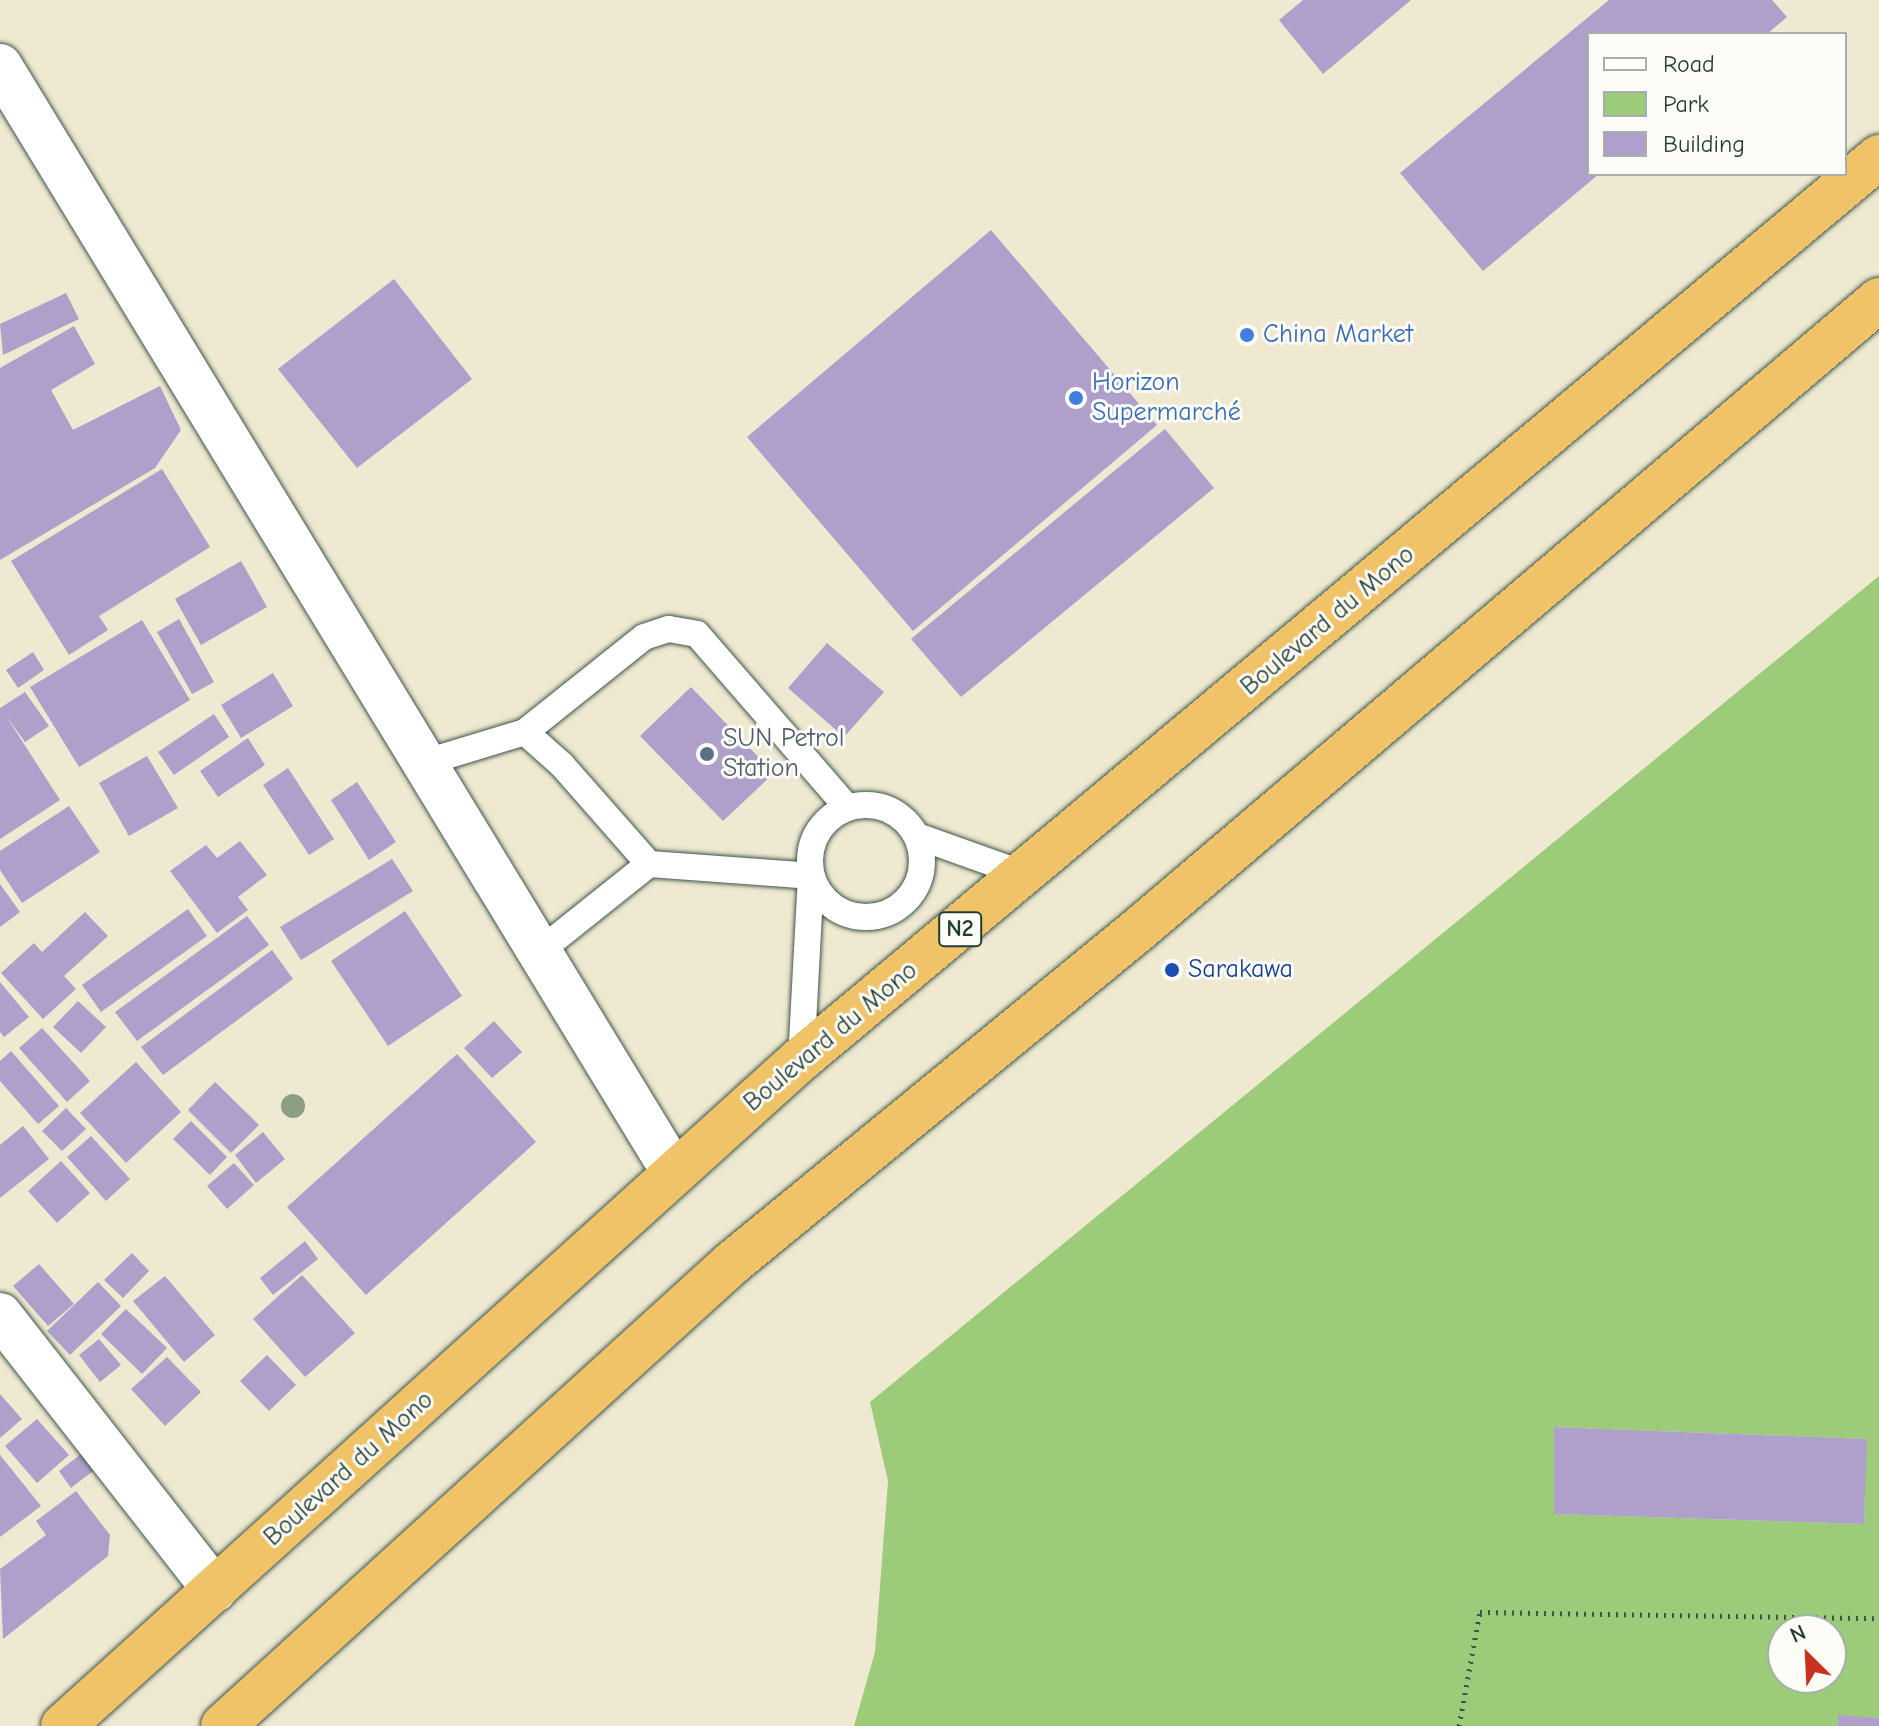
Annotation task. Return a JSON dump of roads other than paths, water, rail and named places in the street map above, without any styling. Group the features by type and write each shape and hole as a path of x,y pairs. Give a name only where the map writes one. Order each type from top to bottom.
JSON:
{"highway":[{"name":"Boulevard du Mono","path":"63,1726 801,1059 1026,875 1879,157"},
{"path":"223,1726 732,1263 1138,930 1879,300"}],"street":[{"path":"0,66 674,1173"},
{"path":"0,1315 215,1590"}],"lane":[{"path":"423,763 525,732 644,637 669,629 697,634 847,807"},
{"path":"525,732 562,765 649,864"},
{"path":"801,1059 815,836 847,807 889,809 917,836 1026,875"},
{"path":"811,876 834,909 853,917 887,914 915,889 922,870 917,836"},
{"path":"540,951 649,864 811,876"}],"place":[{"name":"China Market","path":"1247,335"},
{"name":"Horizon Supermarché","path":"1076,398"},
{"name":"SUN Petrol Station","path":"707,754"},
{"name":"Sarakawa","path":"1172,970"}]}
